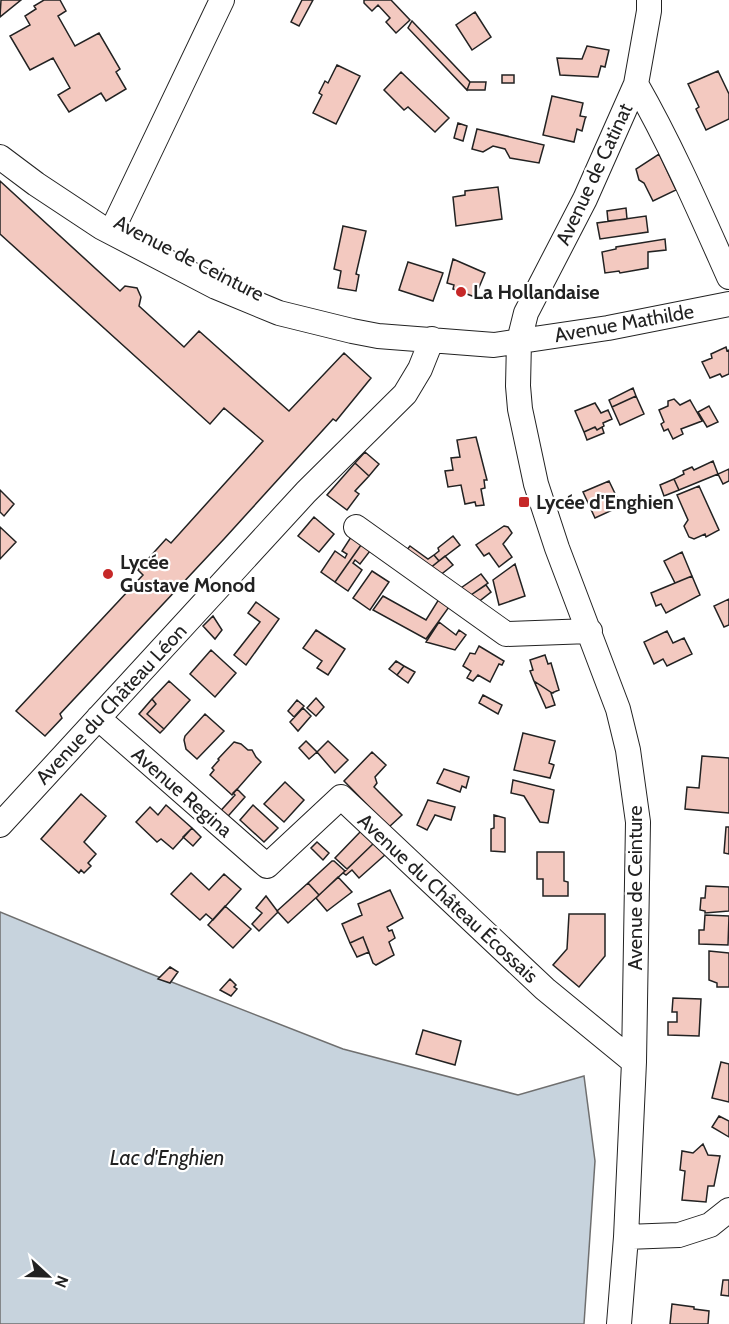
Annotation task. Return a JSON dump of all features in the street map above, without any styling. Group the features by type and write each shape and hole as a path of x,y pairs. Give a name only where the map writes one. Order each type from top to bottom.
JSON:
{"street":[{"path":"116,222 222,0"},
{"name":"Avenue de Catinat","path":"519,341 526,313 585,199 636,84 649,0"},
{"path":"636,84 692,193 729,278"},
{"name":"Avenue de Ceinture","path":"0,145 72,197 217,276 257,295 331,317 432,339"},
{"name":"Avenue de Ceinture","path":"0,157 45,190 101,226 172,266 238,298 288,315 378,336 494,345 519,341 520,409 536,484 557,548 618,709 628,750 638,822 634,1062 620,1324"},
{"name":"Avenue Mathilde","path":"519,341 608,328 729,304"},
{"name":"Avenue du Château Léon","path":"0,825 306,492 405,394 420,369 432,339"},
{"path":"356,527 506,634 590,632"},
{"name":"Avenue Regina","path":"98,718 267,867"},
{"name":"Avenue du Château Écossais","path":"267,867 341,797 545,990 634,1062"},
{"path":"626,1238 679,1235 710,1225 729,1210"}],"water":[{"name":"Lac d'Enghien","path":"0,912 343,1049 518,1095 584,1076 595,1161 584,1324 0,1324"}],"building":[{"path":"1,0 21,0 0,17"},
{"path":"44,0 60,0 66,11 58,16 75,46 99,33 120,69 116,72 126,89 106,101 101,93 69,112 58,95 70,88 53,58 30,70 10,36 30,25 25,16 36,9 34,6"},
{"path":"302,0 313,0 299,26 291,22"},
{"path":"364,0 391,0 410,20 396,33 386,22 390,18 378,5 372,11"},
{"path":"475,12 491,37 472,50 456,25"},
{"path":"412,21 470,82 467,90 408,28"},
{"path":"587,46 609,50 605,67 601,66 598,77 560,75 557,58 582,59"},
{"path":"337,65 360,76 336,124 313,113 322,95 319,93 325,81 328,83"},
{"path":"718,71 729,94 729,119 706,130 696,109 699,107 688,84"},
{"path":"401,72 449,118 435,132 408,107 404,110 384,90"},
{"path":"502,75 514,75 514,83 502,83"},
{"path":"470,82 486,82 485,90 467,90"},
{"path":"552,96 583,103 580,116 586,117 582,131 577,129 574,142 543,135"},
{"path":"458,123 467,126 463,141 454,138"},
{"path":"477,129 544,145 539,163 510,158 505,149 493,146 483,152 472,149"},
{"path":"659,154 676,190 653,201 644,183 639,180 636,169"},
{"path":"0,181 120,291 125,286 137,288 141,297 139,306 184,347 199,331 289,411 344,353 371,378 336,421 333,419 60,714 62,718 45,736 16,711 143,575 138,570 166,539 171,543 263,441 224,408 210,424 0,234"},
{"path":"498,187 502,219 456,226 453,197 465,195 465,191"},
{"path":"626,208 627,219 608,221 607,211"},
{"path":"646,216 648,232 600,239 597,223"},
{"path":"343,226 366,231 356,274 359,275 356,291 338,288 341,271 334,269"},
{"path":"665,239 666,250 648,252 648,268 605,273 602,252 616,249 616,247"},
{"path":"453,259 485,273 475,297 453,289 454,285 447,283"},
{"path":"408,262 443,273 433,301 399,290"},
{"path":"726,347 727,351 729,350 729,374 722,377 720,374 710,378 702,362 712,358 711,354"},
{"path":"633,388 636,396 612,407 609,400"},
{"path":"636,396 644,414 620,425 612,407"},
{"path":"674,399 680,405 690,400 702,421 681,429 683,434 673,439 668,429 664,431 661,424 664,422 659,410 668,406 668,401"},
{"path":"595,403 601,413 608,410 612,419 603,423 604,426 597,430 595,427 584,432 575,411"},
{"path":"709,406 718,422 707,427 698,412"},
{"path":"595,427 597,430 602,427 604,433 587,440 584,432"},
{"path":"476,437 487,480 484,480 485,488 481,489 484,505 476,506 475,502 465,504 461,485 448,487 445,471 453,470 451,458 460,457 457,440"},
{"path":"365,452 379,464 369,476 355,463"},
{"path":"713,461 718,474 679,490 674,479 684,474 683,471 692,467 694,470"},
{"path":"355,463 369,476 355,491 359,494 347,510 327,495"},
{"path":"729,469 729,481 723,484 718,474"},
{"path":"674,479 679,490 664,496 660,485"},
{"path":"609,481 621,506 595,518 583,492"},
{"path":"699,486 719,530 706,537 705,534 694,539 689,537 684,526 688,520 677,495"},
{"path":"0,490 14,504 4,516 0,512"},
{"path":"314,517 334,534 319,552 298,536"},
{"path":"504,526 508,527 512,533 503,544 512,557 499,567 489,553 484,556 476,545"},
{"path":"0,527 16,542 0,559"},
{"path":"453,536 460,545 439,561 434,555 439,551 438,548"},
{"path":"351,537 361,545 335,582 321,572 335,551 345,558 347,554 342,551"},
{"path":"361,545 370,551 360,564 355,560 353,563 362,570 348,591 335,582"},
{"path":"410,546 428,559 434,555 439,561 429,569 405,552"},
{"path":"682,552 692,576 675,583 664,561"},
{"path":"445,556 453,565 439,576 429,569"},
{"path":"515,564 525,596 499,605 493,580"},
{"path":"372,571 389,582 370,610 353,598"},
{"path":"481,574 488,583 468,597 458,590"},
{"path":"692,576 700,595 666,613 661,604 656,606 651,593"},
{"path":"486,585 491,592 477,603 468,597"},
{"path":"383,596 426,620 439,599 449,607 426,639 373,610"},
{"path":"729,599 729,625 724,627 714,606"},
{"path":"256,602 279,619 246,665 234,655 260,622 248,613"},
{"path":"213,616 222,630 215,639 203,626"},
{"path":"439,622 456,635 459,630 466,635 455,650 426,642"},
{"path":"316,630 345,649 328,675 317,668 322,661 303,648"},
{"path":"667,631 673,643 684,638 692,654 667,666 663,659 654,664 644,642"},
{"path":"479,646 504,661 502,665 499,664 490,682 478,675 473,681 467,678 471,671 463,666 470,653 475,654"},
{"path":"211,650 236,673 215,697 190,674"},
{"path":"545,655 548,664 551,663 559,690 552,693 534,681 530,671 533,670 530,660"},
{"path":"396,661 404,666 397,675 389,669"},
{"path":"404,666 415,672 408,683 397,675"},
{"path":"169,681 190,700 164,729 147,714 156,704 152,699"},
{"path":"534,681 552,693 555,705 546,708"},
{"path":"483,695 502,705 498,714 479,703"},
{"path":"316,698 324,707 316,716 307,708"},
{"path":"152,699 156,704 147,714 164,729 160,733 139,714"},
{"path":"297,700 304,706 294,717 288,711"},
{"path":"303,708 311,716 298,731 290,722"},
{"path":"205,714 224,731 197,759 186,749 184,740"},
{"path":"523,733 555,741 549,763 554,765 550,778 514,770"},
{"path":"306,741 317,752 309,759 299,748"},
{"path":"328,741 348,760 335,773 317,752"},
{"path":"234,742 252,750 261,762 232,795 210,775 218,759"},
{"path":"372,752 386,765 375,777 377,783 374,787 402,815 389,827 344,781"},
{"path":"702,756 729,758 729,813 685,809 687,787 699,788"},
{"path":"444,769 469,777 466,788 462,786 460,792 437,783"},
{"path":"513,780 554,790 548,823 540,822 524,796 511,793"},
{"path":"285,782 304,800 284,822 264,804"},
{"path":"237,789 245,797 222,823 215,817 235,795 233,793"},
{"path":"81,794 106,816 84,842 96,854 88,863 91,866 84,873 81,870 79,873 41,839"},
{"path":"428,800 455,807 451,820 435,815 427,830 417,825"},
{"path":"166,805 192,828 173,849 161,839 157,842 136,822 150,807 158,815"},
{"path":"253,805 278,828 264,842 240,820"},
{"path":"494,815 505,818 505,852 491,851 491,829 494,828"},
{"path":"726,827 729,827 729,854 724,853"},
{"path":"192,828 201,837 193,846 183,837"},
{"path":"362,830 375,842 347,869 335,858"},
{"path":"317,842 329,853 323,860 311,848"},
{"path":"375,842 386,854 359,878 352,870 346,875 343,873"},
{"path":"537,852 564,852 564,881 568,882 568,896 543,896 543,879 537,879"},
{"path":"332,861 345,871 319,895 308,883"},
{"path":"191,873 209,890 224,874 241,889 213,920 206,914 200,920 171,894"},
{"path":"338,877 352,892 327,911 316,898"},
{"path":"308,883 319,895 288,923 277,911"},
{"path":"706,886 729,887 729,911 705,913 700,910 701,898 705,898"},
{"path":"390,890 403,918 387,927 389,931 392,930 395,938 389,942 394,955 376,965 373,963 363,937 350,943 342,924 362,915 358,904"},
{"path":"266,896 278,912 259,931 252,924 262,913 256,908"},
{"path":"225,906 251,929 233,948 208,925"},
{"path":"569,914 605,914 605,956 579,987 553,965 567,949"},
{"path":"705,915 729,916 728,945 699,944 699,930 704,930"},
{"path":"363,937 369,952 357,957 350,943"},
{"path":"709,951 729,953 729,987 717,987 717,983 709,980"},
{"path":"170,967 178,972 170,983 158,979"},
{"path":"230,979 237,989 231,996 220,990"},
{"path":"673,998 701,999 699,1036 668,1035 668,1022 677,1022 677,1012 672,1012"},
{"path":"423,1030 461,1041 455,1065 416,1054"},
{"path":"721,1062 729,1064 729,1102 712,1098"},
{"path":"719,1116 729,1121 729,1137 712,1127"},
{"path":"703,1144 708,1155 720,1156 714,1186 708,1186 706,1202 682,1200 685,1171 680,1170 682,1151 693,1153"},
{"path":"723,1280 729,1280 729,1296 721,1295"},
{"path":"672,1304 709,1311 708,1324 670,1324"}],"place":[{"name":"La Hollandaise","path":"461,292"},
{"name":"Lycée d'Enghien","path":"524,502"},
{"name":"Lycée Gustave Monod","path":"108,574"}]}
